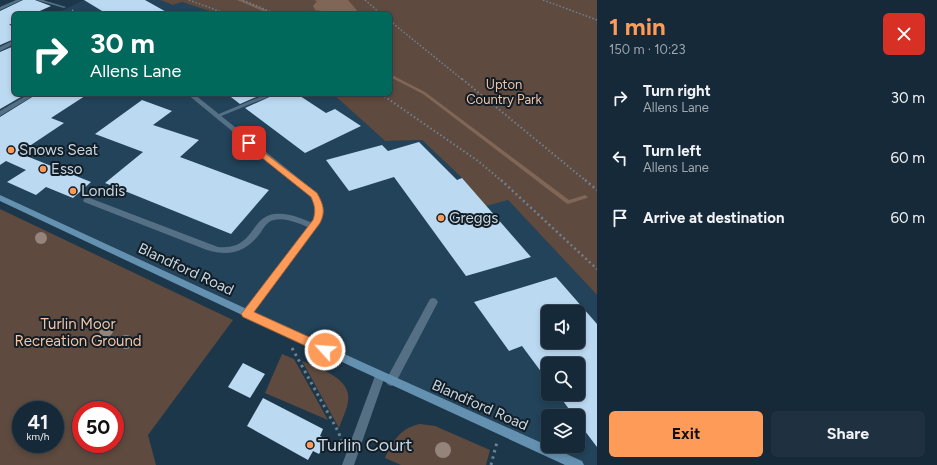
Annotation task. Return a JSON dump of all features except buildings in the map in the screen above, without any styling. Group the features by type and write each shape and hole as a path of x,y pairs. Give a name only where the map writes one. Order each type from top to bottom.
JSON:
{"main road":[{"name":"Blandford Road","path":"0,198 380,376 578,465"}],"street":[{"path":"0,9 20,0"},
{"path":"38,0 64,7"},
{"path":"0,49 12,43"},
{"path":"0,114 30,96"},
{"path":"192,96 314,195 319,204 320,212 317,221 247,314"},
{"path":"217,116 267,96"},
{"path":"87,200 197,243 225,251 231,251 242,247 250,240 264,222 273,217 281,216 313,226"},
{"path":"391,381 433,302"},
{"path":"348,465 380,376"}],"path":[{"path":"189,0 221,12"},
{"path":"243,0 271,12"},
{"path":"365,0 380,12"},
{"path":"543,0 597,20"},
{"path":"392,23 597,190"},
{"path":"384,96 478,161 506,184 597,269"},
{"path":"592,185 597,184"},
{"path":"283,330 339,434 348,465"},
{"path":"490,465 500,430"}],"shaded area":[{"path":"84,0 160,0 173,5 182,2 212,12 59,12"},
{"path":"314,0 348,0 358,12 326,12 315,10 313,6 317,1"},
{"path":"12,36 12,96 335,96 385,141 422,140 462,178 508,200 597,295 597,465 578,465 552,453 585,453 585,409 541,409 541,448 0,198 0,42"}],"green space":[{"name":"Upton Country Park","path":"160,0 597,0 597,295 508,200 486,206 462,178 422,140 385,141 335,96 392,96 392,12 212,12 182,2 173,5"},
{"name":"Turlin Moor Recreation Ground","path":"0,209 233,320 148,435 156,465 0,465"},
{"path":"282,354 294,359 328,420 265,393"},
{"path":"302,361 332,375 345,386 348,393 348,401 346,411 339,428"},
{"path":"420,424 435,426 490,450 486,465 401,465 385,458 394,441 402,432"}],"waterway":[{"path":"239,0 268,12"},
{"path":"392,76 424,93 568,202 585,197"}],"place":[{"name":"Snows Seat","path":"11,150"},
{"name":"Esso","path":"43,169"},
{"name":"Londis","path":"73,191"},
{"name":"Greggs","path":"441,218"},
{"name":"Turlin Court","path":"310,445"}],"route":[{"path":"249,143 314,195 319,204 320,212 317,221 247,314 325,350"}]}
